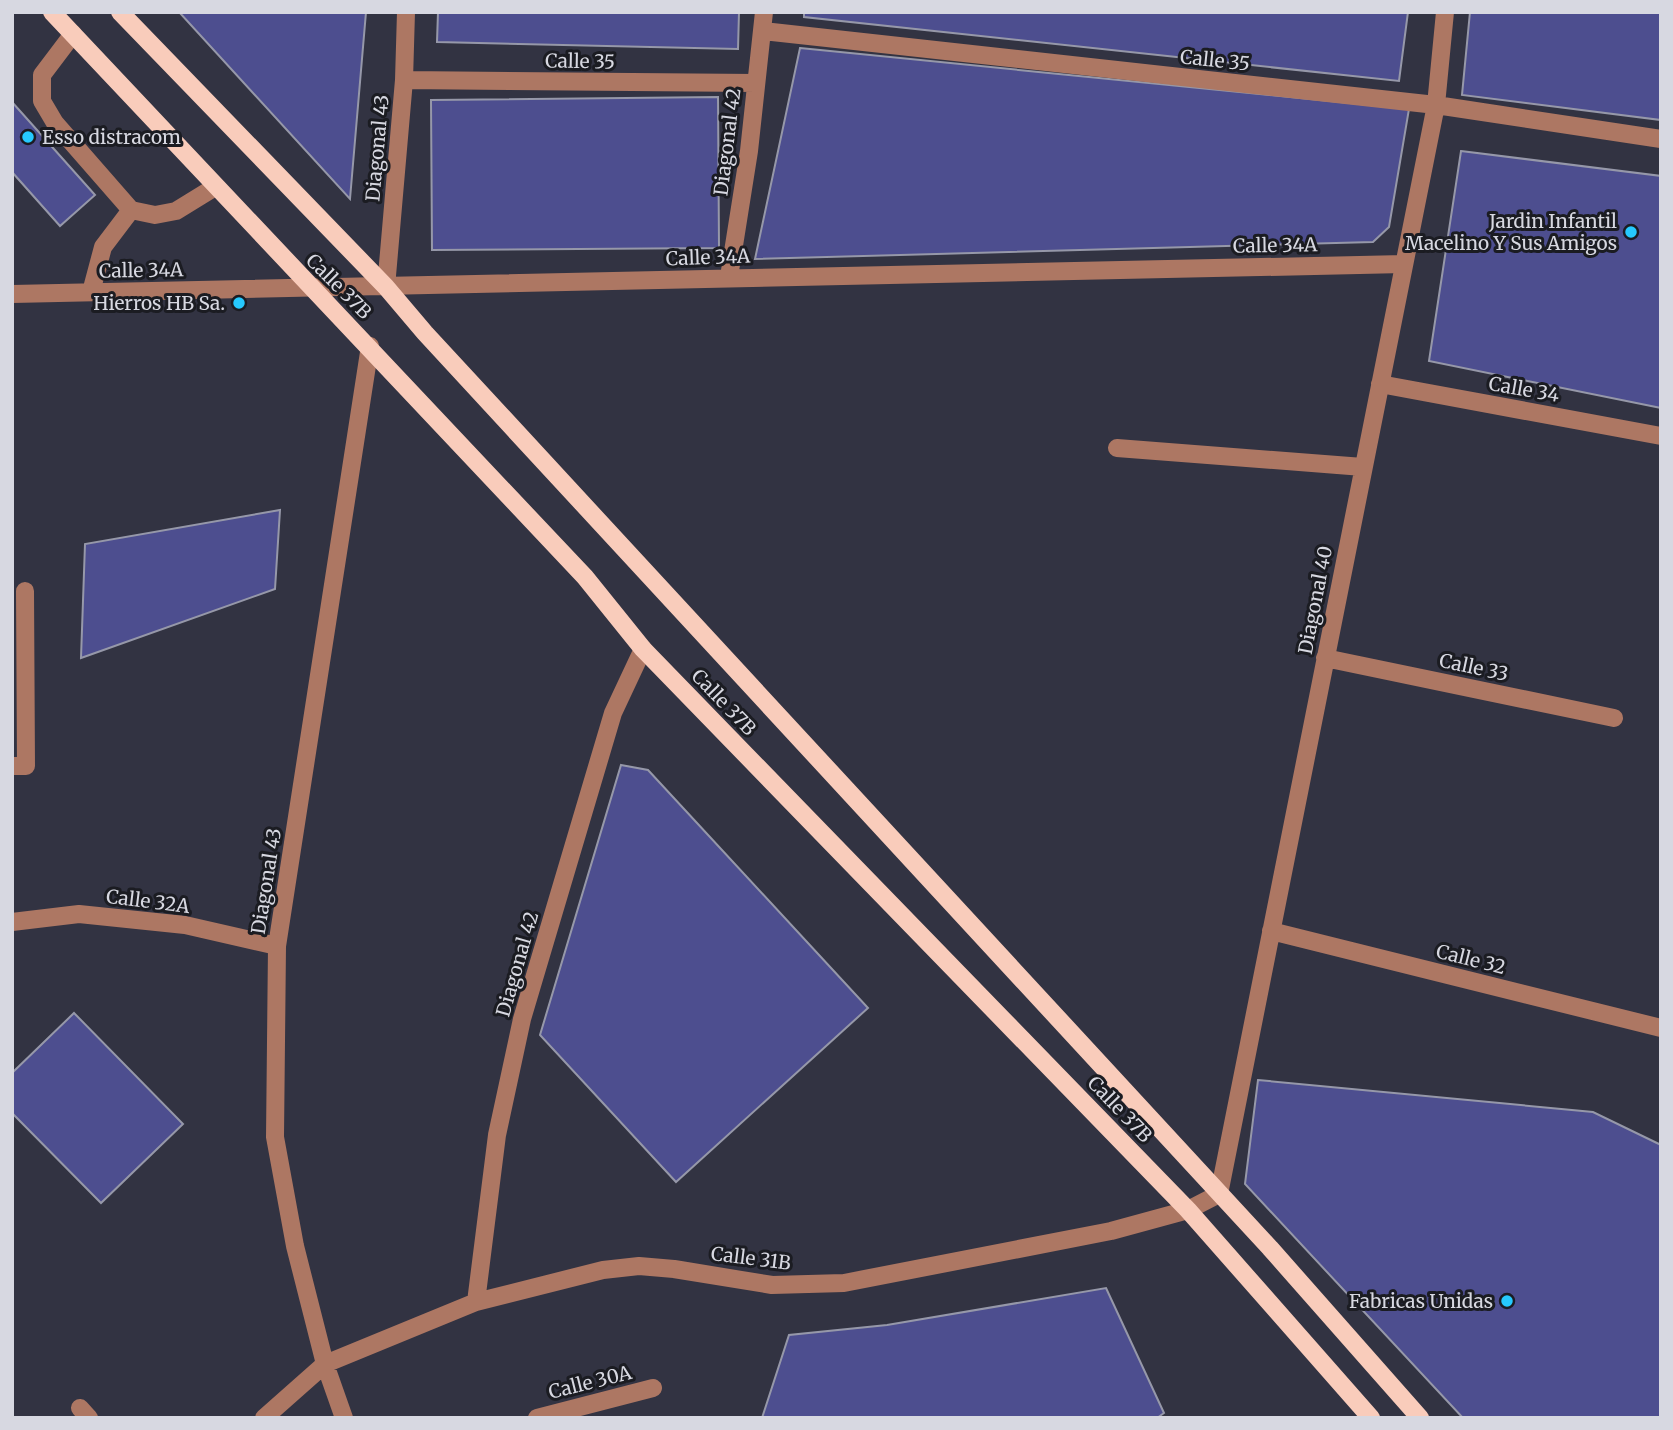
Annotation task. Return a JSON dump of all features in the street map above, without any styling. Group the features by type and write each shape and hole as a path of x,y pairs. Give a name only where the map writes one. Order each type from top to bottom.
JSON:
{"main road":[{"name":"Calle 37B","path":"52,12 308,287 370,346 585,577 643,649 1188,1210 1371,1418"},
{"name":"Calle 37B","path":"120,12 386,286 425,333 1219,1194 1420,1418"}],"street":[{"name":"Diagonal 43","path":"386,286 404,80 406,12"},
{"name":"Diagonal 42","path":"729,277 749,151 764,12"},
{"name":"Diagonal 40","path":"1219,1194 1436,105 1445,12"},
{"name":"Calle 35","path":"763,31 1436,105 1661,139"},
{"path":"73,34 42,75 42,101 55,124 131,210 155,215 176,211 215,187"},
{"name":"Calle 35","path":"404,80 756,83"},
{"path":"91,292 103,247 131,210"},
{"name":"Calle 34A","path":"12,294 1404,264"},
{"name":"Diagonal 43","path":"344,1418 324,1364 295,1246 275,1137 277,946 370,346"},
{"name":"Calle 34","path":"1380,384 1661,436"},
{"path":"1117,448 1363,467"},
{"path":"19,766 25,591"},
{"name":"Diagonal 42","path":"476,1302 497,1135 522,1019 613,713 643,649"},
{"name":"Calle 33","path":"1325,658 1614,718"},
{"name":"Calle 32A","path":"12,922 79,914 185,925 277,946"},
{"name":"Calle 32","path":"1272,931 1661,1028"},
{"name":"Calle 31B","path":"264,1418 324,1364 476,1302 603,1270 639,1266 772,1285 844,1283 1111,1231 1188,1210 1219,1194"},
{"name":"Calle 30A","path":"537,1418 653,1388"}],"building":[{"path":"179,12 366,12 350,199"},
{"path":"438,12 739,12 738,49 437,42"},
{"path":"804,12 1408,12 1399,81 804,17"},
{"path":"1470,12 1661,12 1661,120 1462,95"},
{"path":"800,48 1409,109 1389,227 1373,242 755,259"},
{"path":"718,97 719,248 432,250 431,100"},
{"name":"Esso distracom","path":"12,102 95,195 60,226 12,172"},
{"path":"1461,151 1661,176 1661,408 1429,361"},
{"path":"280,510 275,589 81,658 85,544"},
{"path":"621,765 648,770 868,1008 676,1182 540,1035"},
{"path":"74,1013 183,1124 101,1203 12,1113 12,1073"},
{"name":"Fabricas Unidas","path":"1258,1080 1593,1112 1661,1145 1661,1418 1463,1418 1245,1184"},
{"path":"1106,1288 1164,1413 1157,1418 762,1418 789,1335 887,1325"}],"place":[{"name":"Esso distracom","path":"28,137"},
{"name":"Jardin Infantil Macelino Y Sus Amigos","path":"1631,232"},
{"name":"Hierros HB Sa.","path":"239,303"},
{"name":"Fabricas Unidas","path":"1507,1301"}]}
